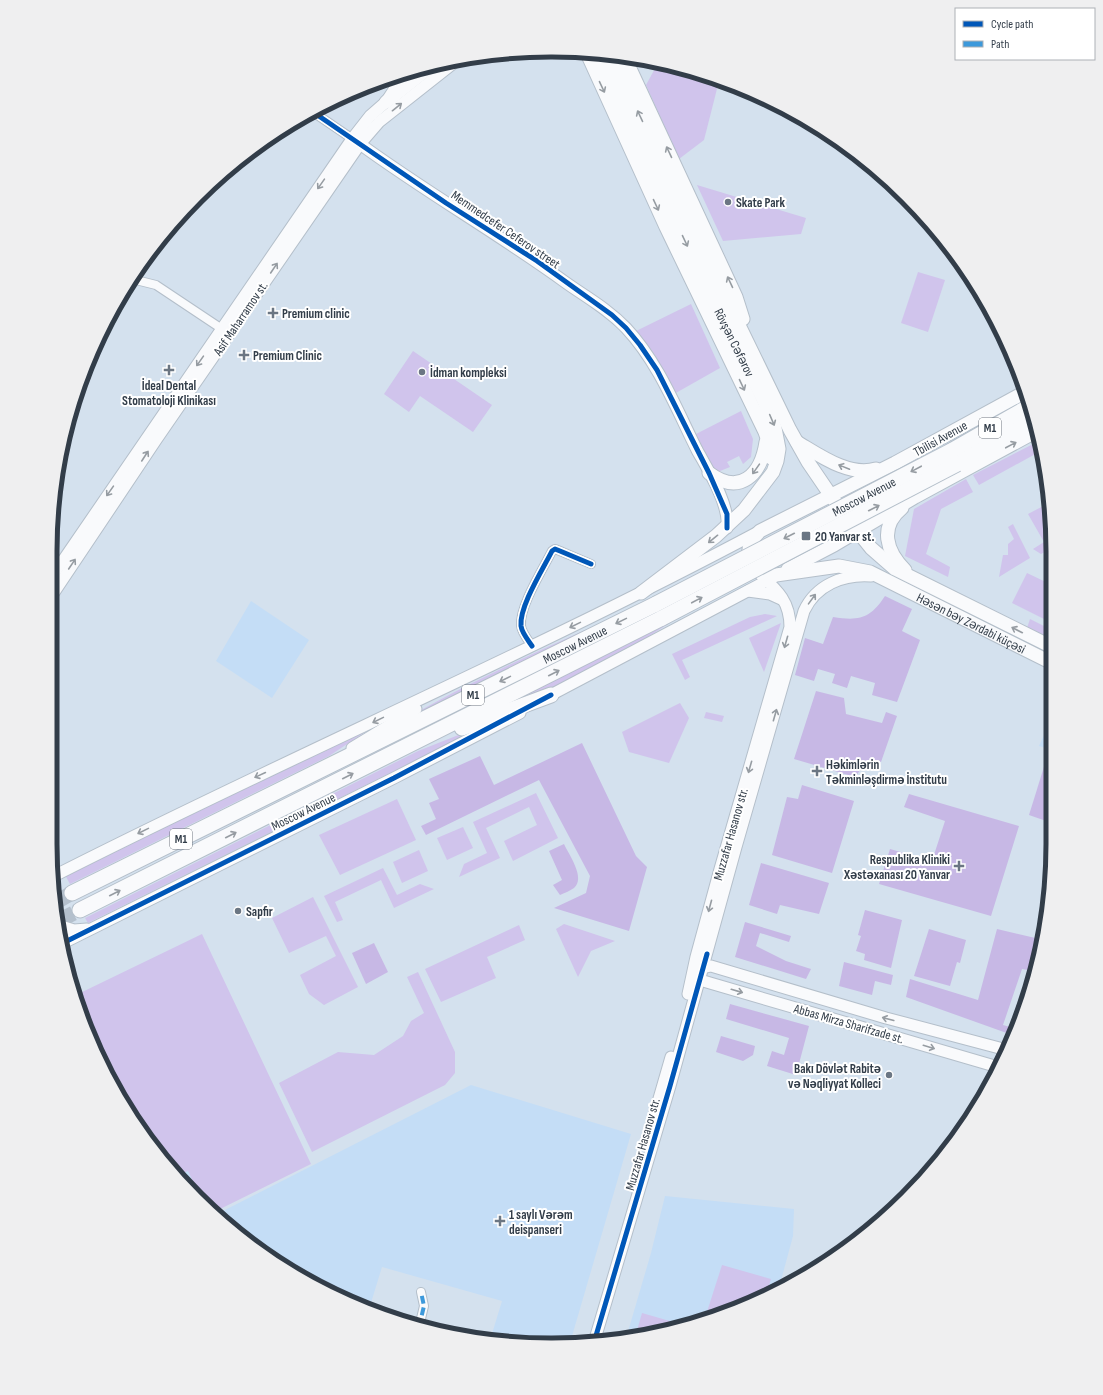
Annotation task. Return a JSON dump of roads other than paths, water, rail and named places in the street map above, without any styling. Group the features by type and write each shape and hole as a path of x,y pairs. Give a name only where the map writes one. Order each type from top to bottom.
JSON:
{"highway":[{"name":"Moscow Avenue","path":"72,893 656,604 951,451 1025,409"},
{"name":"Moscow Avenue","path":"80,910 662,618 957,464 1029,423"},
{"path":"394,753 551,695"}],"main road":[{"path":"590,59 765,432 771,449 771,457 769,471 760,489"},
{"name":"Rövşən Cəfərov","path":"601,60 711,281 750,346 796,442 842,512"},
{"name":"Rövşən Cəfərov","path":"613,61 764,401 775,428 779,449 773,472 744,510 727,528 641,593"},
{"path":"627,63 736,297 750,346"},
{"name":"Asif Maharramov st.","path":"356,141 446,69"},
{"path":"386,102 411,78"},
{"name":"Asif Maharramov st.","path":"57,572 356,141 370,116 386,102"},
{"name":"Memmedcefer Cefеrov street","path":"356,141 446,203 537,262 612,315 640,345 657,370 728,514 727,528"},
{"name":"Tbilisi Avenue","path":"895,463 1020,395"},
{"path":"709,473 718,480 731,484 746,479 753,474 760,463 764,451 765,432"},
{"path":"779,574 834,545 915,497 1031,434"},
{"path":"796,442 825,458 855,471 873,470 895,463"},
{"path":"787,604 752,566 748,554 750,542 760,531 895,463"},
{"path":"895,463 887,476 893,492 895,495 902,498 915,497"},
{"path":"913,579 895,560 890,551 888,538 893,517 915,497"},
{"path":"810,506 822,503 832,504 842,512 846,526 845,532 841,539 834,545"},
{"name":"Həsən bəy Zərdabi küçəsi","path":"842,512 879,557 895,569 1046,644"},
{"name":"Moscow Avenue","path":"58,874 228,790 464,679 672,578 760,531"},
{"name":"Həsən bəy Zərdabi küçəsi","path":"763,577 839,566 860,569 891,581 1046,660"},
{"path":"672,578 694,571 701,571 710,576 714,581 717,589 714,603 691,622"},
{"name":"Muzzafar Hasanov str.","path":"588,1337 636,1178 707,954 736,847 804,612 809,601 816,593 828,585 851,577 870,576 891,581"},
{"name":"Moscow Avenue","path":"67,941 394,778 748,591 763,577"},
{"path":"748,591 774,595 787,604"},
{"name":"Muzzafar Hasanov str.","path":"596,1336 668,1093 701,972 696,957 787,640 790,617 787,604"},
{"path":"290,785 464,679"},
{"path":"65,927 74,930 96,926"},
{"name":"Abbas Mirza Sharifzade st.","path":"701,972 1001,1048"},
{"name":"Abbas Mirza Sharifzade st.","path":"701,972 994,1065"}],"street":[{"name":"Memmedcefer Cefеrov street","path":"318,116 356,141"},
{"path":"138,280 156,285 227,327"},
{"path":"532,646 521,628 522,622 528,598 552,551 560,551 591,564"},
{"path":"421,1292 424,1306 421,1320"}],"tunnel":[{"path":"60,900 72,893"},
{"path":"63,919 80,910"}],"place":[{"name":"Skate Park","path":"728,202"},
{"name":"Premium clinic","path":"273,313"},
{"name":"Premium Clinic","path":"244,355"},
{"name":"İdeal Dental Stomatoloji Klinikası","path":"169,370"},
{"name":"İdman kompleksi","path":"422,372"},
{"name":"20 Yanvar st.","path":"806,536"},
{"name":"Həkimlərin Təkminləşdirmə İnstitutu","path":"817,771"},
{"name":"Respublika Kliniki Xəstəxanası 20 Yanvar","path":"959,866"},
{"name":"Sapfir","path":"238,911"},
{"name":"Bakı Dövlət Rabitə və Nəqliyyat Kolleci","path":"889,1075"},
{"name":"1 saylı Vərəm deispanseri","path":"500,1221"}]}
